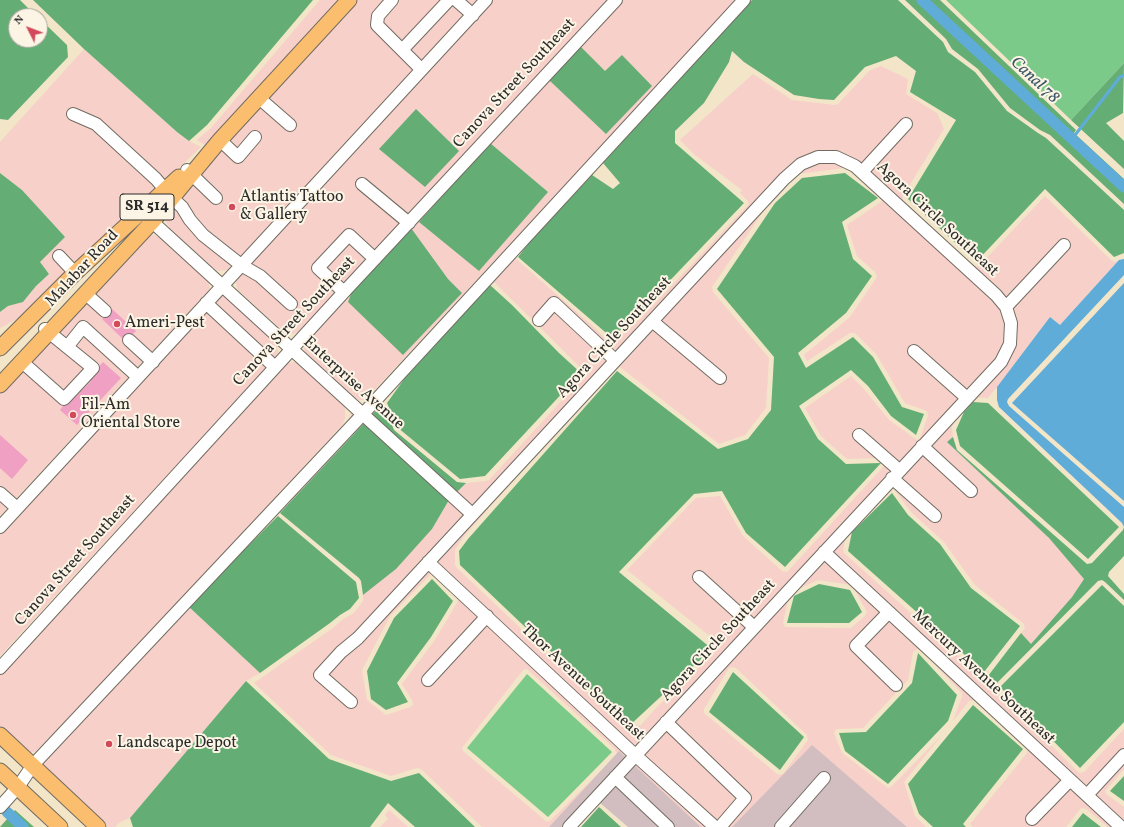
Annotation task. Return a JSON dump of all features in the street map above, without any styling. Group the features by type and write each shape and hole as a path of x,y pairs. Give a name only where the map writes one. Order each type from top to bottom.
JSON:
{"main road":[{"name":"Malabar Road","path":"47,330 85,293 147,217 349,0"},
{"name":"Malabar Road","path":"0,348 74,273 147,217"},
{"path":"0,385 32,350 38,337 47,330 80,292 81,286 74,273"},
{"path":"0,735 98,827"},
{"path":"0,771 60,827"}],"street":[{"path":"392,0 378,16 377,25 421,69"},
{"path":"402,50 449,0"},
{"path":"456,0 473,15"},
{"path":"0,527 486,0"},
{"name":"Canova Street Southeast","path":"0,668 291,349 616,0"},
{"path":"0,807 18,787 33,765 363,414 744,0"},
{"path":"259,98 290,125"},
{"path":"73,114 96,124 156,179 182,207 190,220 203,235 241,266 260,276 292,304"},
{"path":"862,172 906,124"},
{"path":"220,140 238,157 255,137"},
{"name":"Agora Circle Southeast","path":"351,702 320,676 341,652 358,638 784,179 801,164 818,157 836,157 855,166 996,295 1006,307 1011,323 1010,344 1001,362 569,827"},
{"path":"189,173 216,198"},
{"path":"362,184 409,223"},
{"name":"Enterprise Avenue","path":"147,217 472,514"},
{"path":"344,292 318,268 349,235 375,259"},
{"path":"1006,307 1064,245"},
{"path":"59,256 74,273"},
{"path":"85,293 105,311"},
{"path":"539,320 554,303 615,360"},
{"path":"206,304 275,367"},
{"path":"652,321 720,378"},
{"path":"67,347 84,327 138,377"},
{"path":"21,361 64,399 93,368 47,330"},
{"path":"129,340 153,362"},
{"path":"914,351 967,398"},
{"path":"859,435 935,516"},
{"path":"922,446 971,491"},
{"path":"0,493 17,508"},
{"name":"Mercury Avenue Southeast","path":"824,552 1121,827"},
{"name":"Thor Avenue Southeast","path":"428,562 635,755 715,827"},
{"path":"699,577 754,627"},
{"path":"889,612 856,646 896,686"},
{"path":"428,680 487,616"},
{"path":"666,722 745,798 720,827"},
{"path":"1087,796 1124,755"},
{"path":"615,777 668,827"},
{"path":"781,827 824,778"},
{"path":"1032,819 1070,780"}],"shaded area":[{"path":"320,0 341,0 215,136 205,145 197,140 211,128"},
{"path":"357,0 480,0 243,256 227,270 218,271 210,266 172,231 166,222 166,208"},
{"path":"493,0 607,0 305,327 293,334 284,332 237,289 236,282 239,274"},
{"path":"621,0 736,0 368,397 364,400 359,400 306,354 304,350 305,341"},
{"path":"84,49 177,132 189,141 201,147 23,316 0,328 0,312 8,306 23,302 36,286 49,274 40,263 22,190 0,173 0,142"},
{"path":"881,66 908,79 906,94 937,113 944,129 903,196 903,200 973,265 976,267 980,265 1045,196 1111,260 1115,262 1119,260 1060,325 1050,317 988,398 973,397 959,410 952,427 953,437 948,442 1049,538 1084,579 1072,597 1031,644 1021,633 1025,628 1024,624 975,585 944,542 911,512 894,489 891,488 847,531 843,550 844,553 981,676 988,676 996,684 997,691 1080,773 1084,772 1124,729 1124,769 1105,791 1106,794 1124,807 1124,827 1108,827 1086,809 1081,808 1066,827 973,827 970,824 1027,753 1027,749 975,700 969,701 953,721 962,697 962,693 921,650 917,649 913,652 908,680 863,728 838,729 835,730 834,733 842,753 888,788 891,787 942,735 904,782 915,816 926,827 907,827 812,746 732,827 701,827 620,752 617,754 615,749 527,669 523,670 462,748 463,751 547,822 551,820 607,765 549,827 482,827 421,769 417,768 391,776 331,755 254,683 333,628 343,619 354,613 363,601 363,595 396,569 432,529 449,500 466,483 489,480 585,375 585,372 493,281 383,400 383,403 280,512 277,512 350,419 351,410 303,360 282,353 282,344 232,294 214,290 214,283 162,225 219,276 224,276 231,280 232,289 288,339 295,338 300,350 359,405 366,405 514,257 597,330 608,342 615,342 640,319 749,204 740,193 742,190 695,155 680,140 753,74 792,100 835,105 838,104 869,71","holes":["846,168 882,197 881,202 847,225 857,256 875,272 877,277 850,317 804,355 807,361 850,333 855,333 877,355 905,403 927,411 928,416 920,438 917,440 889,420 864,389 851,376 805,408 821,436 847,459 881,458 885,465 787,572 782,571 743,536 720,496 696,498 627,570 716,641 714,645 716,651 657,707 640,726 638,725 629,731 457,568 455,565 455,550 465,535 614,367 620,367 719,444 745,435 766,408 769,358 713,292 712,287 771,200 799,174","431,574 434,575 458,600 435,640 402,684 412,700 413,705 386,715 367,700 362,670 390,616","818,580 852,585 867,612 865,616 851,628 785,627 783,622 790,593","729,668 736,668 807,735 808,740 783,774 777,774 704,713 704,709"]},
{"path":"154,235 165,239 206,278 210,289 0,516 0,391 142,236"},
{"path":"220,296 226,296 275,340 278,352 275,358 0,656 0,532"},
{"path":"296,362 301,364 345,405 345,418 343,424 89,698 35,752 29,752 0,726 0,670 286,363"},
{"path":"188,606 260,673 246,681 130,818 120,822 115,827 108,827 41,765 44,759"},
{"path":"812,745 907,827 732,827"},
{"path":"619,751 701,827 628,827 599,802 575,827 549,827"},
{"path":"389,810 408,827 380,827 388,819 385,815"}],"green space":[{"path":"0,0 20,0 28,8 8,8 8,48 48,48 48,27 67,45 68,57 8,120 0,119"},
{"path":"33,0 313,0 207,125 189,141 84,49 48,14 48,8 41,8"},
{"path":"752,0 898,0 943,42 948,52 975,72 1007,111 1046,138 1124,210 1124,253 1114,257 1045,189 976,262 908,199 956,120 910,92 916,71 896,56 865,67 834,100 819,99 794,95 744,62 732,51 729,62 704,103 675,131 675,143 744,203 637,315 612,338 518,257 533,238 592,175 613,189 620,183 603,163"},
{"path":"905,0 940,0 1076,130 1074,133 1124,179 1124,204 1050,135 1040,130 1010,108 978,69 952,49 946,39"},
{"path":"946,0 1124,0 1124,63 1071,120"},
{"path":"580,46 605,71 622,55 652,86 606,134 549,80"},
{"path":"1124,63 1123,113 1106,123 1124,141 1124,169 1071,120"},
{"path":"416,109 459,151 425,187 379,149"},
{"path":"490,143 548,192 479,271 419,222"},
{"path":"0,173 22,190 65,237 40,262 49,274 36,286 23,302 8,306 0,312"},
{"path":"845,173 878,198 842,222 853,259 872,276 846,313 798,353 806,368 853,337 873,357 902,407 924,414 916,435 891,416 868,386 851,370 799,406 818,439 846,464 881,463 785,567 746,533 722,491 694,494 619,572 712,649 629,726 460,565 459,551 617,371 718,449 748,439 771,410 774,357 717,289 775,203 802,178"},
{"path":"411,228 448,279 462,293 403,355 348,302 351,294"},
{"path":"490,285 581,373 485,476 460,479 397,427 387,403 405,378"},
{"path":"973,402 988,403 1119,527 1088,559 960,446 956,430 964,412"},
{"path":"383,403 394,430 457,482 466,483 449,500 432,529 396,569 363,595 361,581 359,578 280,513"},
{"path":"953,437 957,450 1087,564 1092,563 1123,530 1124,527 1124,556 1109,572 1108,576 1124,594 1124,600 1105,582 1102,580 1098,581 996,684 988,676 1021,633 1031,644 1072,597 1084,579 1049,538 947,442"},
{"path":"892,493 908,515 940,544 971,588 1020,626 984,672 848,551 852,532"},
{"path":"278,516 356,582 359,598 350,609 260,673 188,606"},
{"path":"432,579 453,601 431,637 397,683 408,702 386,710 371,699 367,671 394,618"},
{"path":"819,584 850,590 862,612 849,623 787,623 794,596"},
{"path":"1102,585 1124,606 1124,722 1080,768 1000,687"},
{"path":"918,653 957,695 948,721 888,784 845,751 839,733 866,732 912,683"},
{"path":"733,672 804,737 780,770 709,712"},
{"path":"527,674 612,752 548,817 467,748"},
{"path":"246,681 329,759 391,781 419,773 475,827 415,827 388,803 370,827 133,827 130,818"},
{"path":"973,705 1023,749 963,824 966,827 933,827 919,814 908,784"},
{"path":"1124,776 1124,801 1110,791"},
{"path":"599,807 621,827 581,827"},
{"path":"15,810 34,827 0,827"},
{"path":"1083,813 1101,827 1072,827"}],"water":[{"path":"1124,259 1124,275 1008,399 1007,402 1009,406 1124,507 1124,527 1122,523 999,407 997,400 997,387 1050,317 1060,325 1119,260"},
{"path":"1124,283 1124,501 1012,403"}],"building":[{"path":"112,309 136,331 125,341 102,319"},
{"path":"103,362 121,378 77,425 60,410 91,381 91,378 100,369 100,365"},
{"path":"0,435 28,460 12,479 0,468"}],"waterway":[{"name":"Canal 78","path":"922,0 1124,187"},
{"path":"1072,139 1120,77 1124,75"},
{"path":"7,812 23,827"}],"place":[{"name":"Atlantis Tattoo & Gallery","path":"232,207"},
{"name":"Ameri-Pest","path":"117,324"},
{"name":"Fil-Am Oriental Store","path":"73,415"},
{"name":"Landscape Depot","path":"109,744"}]}
